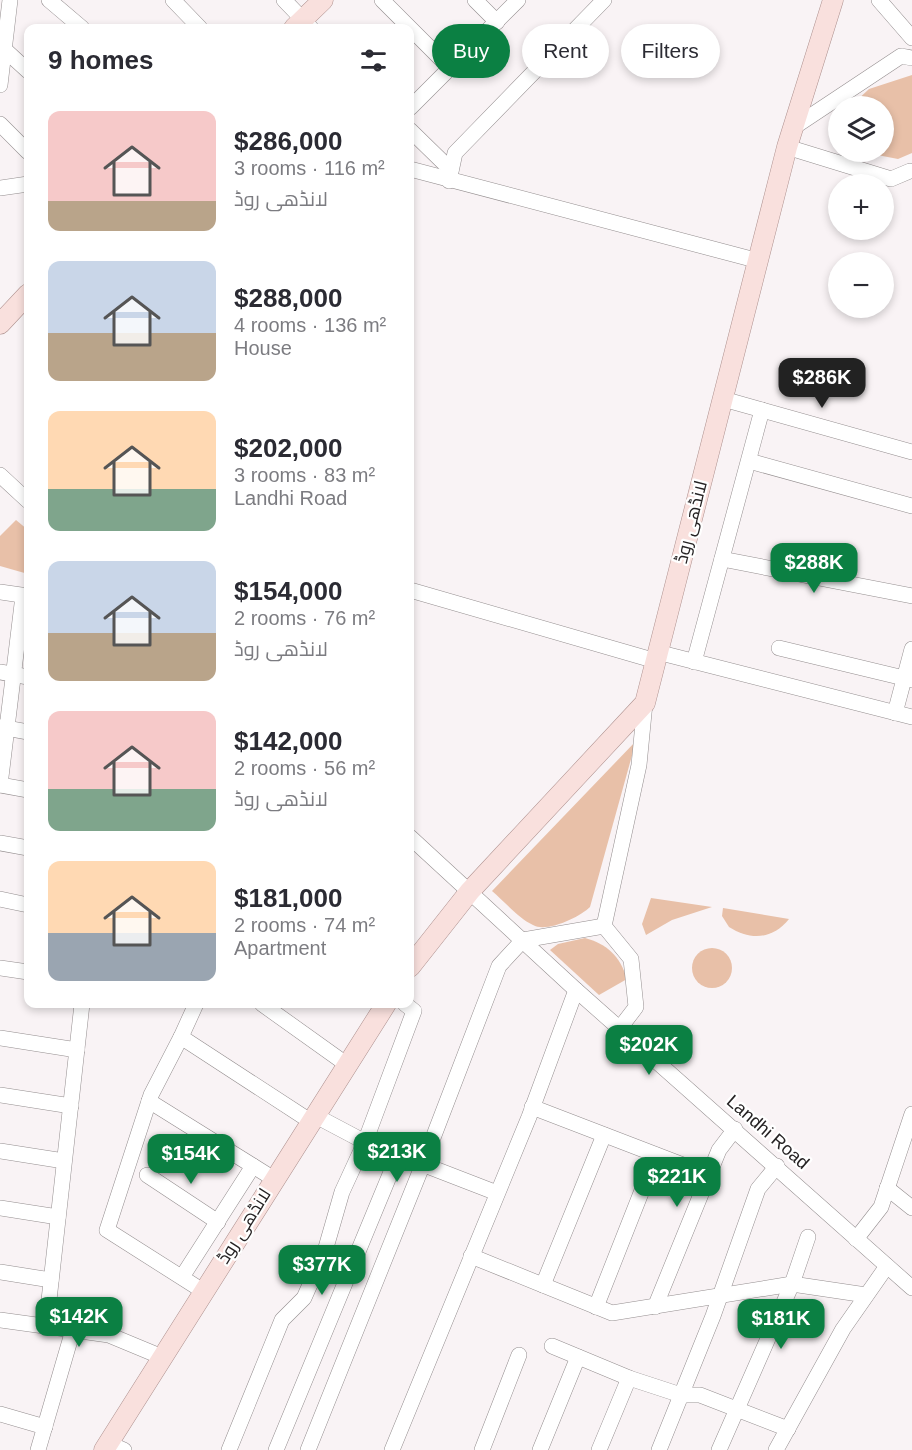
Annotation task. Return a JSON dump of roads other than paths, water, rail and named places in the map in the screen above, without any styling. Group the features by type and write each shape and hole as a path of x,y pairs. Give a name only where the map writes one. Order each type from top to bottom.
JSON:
{"main road":[{"path":"305,24 323,0"},
{"name":"لانڈھی روڈ","path":"414,962 470,891 645,702 787,147 833,0"},
{"path":"3,313 24,297"},
{"name":"لانڈھی روڈ","path":"112,1448 162,1357 383,1008"}],"street":[{"path":"0,85 2,49 10,0"},
{"path":"49,0 77,24"},
{"path":"173,0 190,24"},
{"path":"284,0 302,24"},
{"path":"382,0 406,24"},
{"path":"475,0 496,22 518,0"},
{"path":"450,175 455,153 604,0"},
{"path":"879,0 912,38"},
{"path":"414,32 432,50"},
{"path":"2,49 24,68"},
{"path":"794,127 901,56 912,58"},
{"path":"414,104 440,78"},
{"path":"0,124 24,148"},
{"path":"414,134 450,175"},
{"path":"787,147 891,179 910,171"},
{"path":"414,170 450,175 759,261"},
{"path":"0,188 24,185"},
{"path":"723,399 912,452"},
{"path":"694,662 762,410"},
{"path":"749,461 912,506"},
{"path":"0,475 24,497"},
{"path":"722,559 912,596"},
{"path":"0,591 24,596"},
{"path":"414,591 656,657 694,662 912,717"},
{"path":"24,609 4,728 0,785 24,789"},
{"path":"779,648 908,678"},
{"path":"895,713 908,678 912,652"},
{"path":"604,926 639,765 645,702"},
{"path":"4,728 24,731"},
{"name":"Landhi Road","path":"414,841 576,990 912,1288"},
{"path":"0,843 24,847"},
{"path":"0,900 24,904"},
{"path":"308,1450 423,1164 499,966 523,940 604,926"},
{"path":"604,926 631,959 636,1007 620,1028"},
{"path":"0,968 24,971"},
{"path":"392,1450 532,1107 576,990"},
{"path":"46,1327 82,1008"},
{"path":"194,1008 149,1101 107,1230 203,1291"},
{"path":"268,1008 346,1064"},
{"path":"230,1450 282,1320 304,1298 325,1251 342,1192 365,1142 414,1011 410,1008"},
{"path":"181,1037 312,1118 365,1142 497,1193"},
{"path":"0,1038 77,1050"},
{"path":"0,1095 71,1106"},
{"path":"149,1101 274,1179"},
{"path":"532,1107 709,1175"},
{"path":"856,1239 881,1207 887,1188 905,1158 912,1114"},
{"path":"655,1306 719,1150 735,1129"},
{"path":"543,1285 604,1135"},
{"path":"0,1151 64,1161"},
{"path":"276,1450 398,1155"},
{"path":"596,1307 656,1155"},
{"path":"182,1277 253,1166"},
{"path":"659,1450 713,1316 718,1296 758,1189 777,1166"},
{"path":"147,1175 218,1222"},
{"path":"887,1188 912,1208"},
{"path":"0,1208 58,1217"},
{"path":"719,1450 792,1284 808,1237"},
{"path":"471,1256 612,1313 792,1284 866,1295"},
{"path":"777,1450 843,1329 887,1266"},
{"path":"0,1272 51,1280"},
{"path":"0,1320 109,1335 162,1357"},
{"path":"38,1450 73,1330"},
{"path":"552,1346 629,1378 681,1395 700,1395 788,1429"},
{"path":"482,1450 519,1355"},
{"path":"540,1450 578,1357"},
{"path":"599,1450 629,1378"},
{"path":"0,1414 45,1427"}]}
